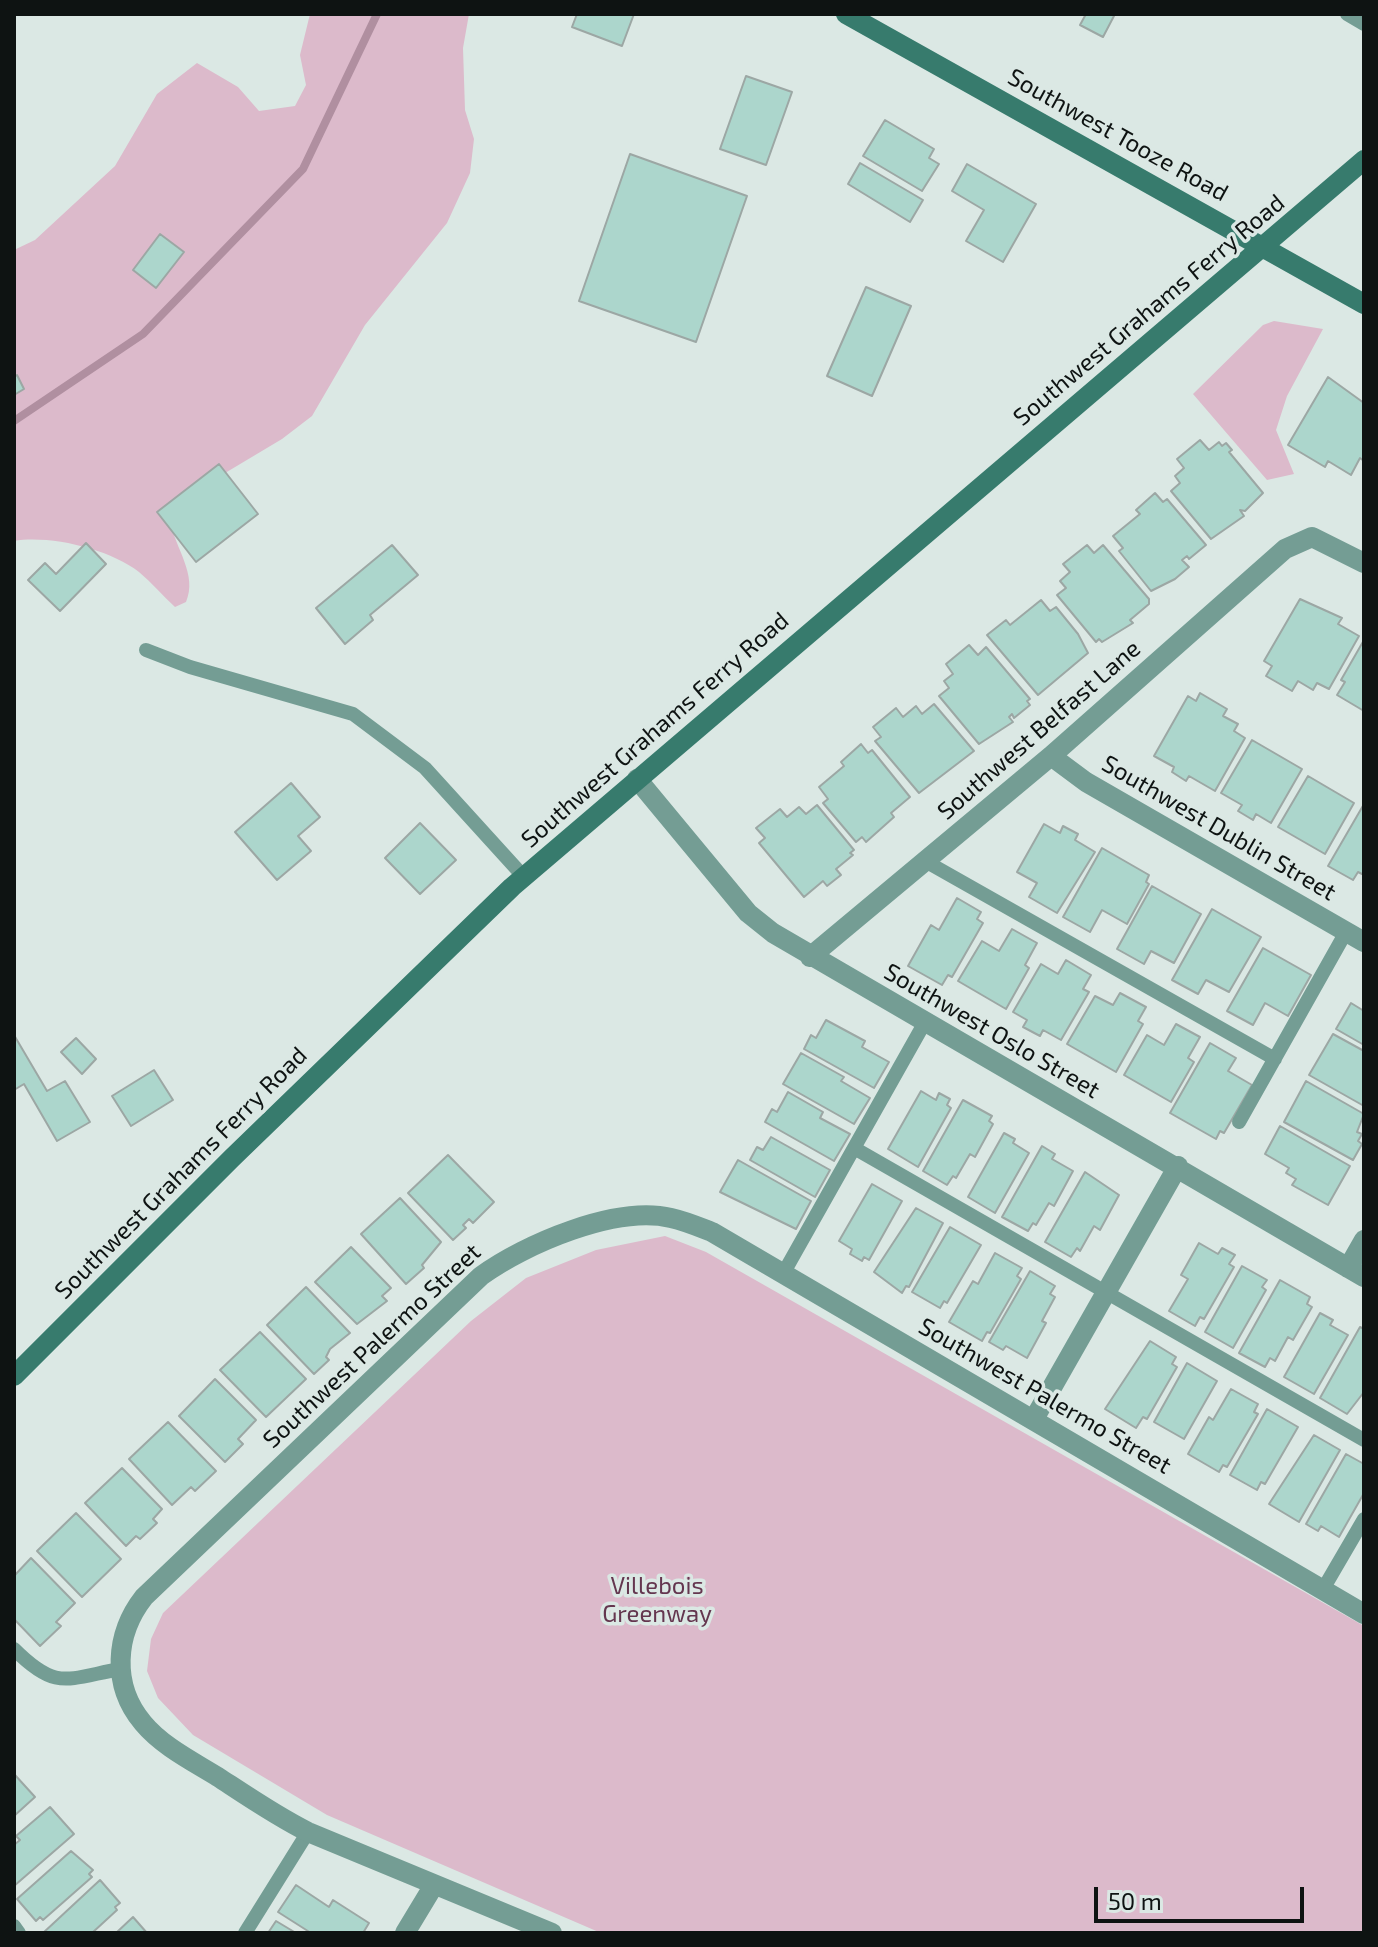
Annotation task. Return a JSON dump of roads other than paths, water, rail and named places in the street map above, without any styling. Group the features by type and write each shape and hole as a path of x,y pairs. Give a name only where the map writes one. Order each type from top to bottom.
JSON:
{"main road":[{"name":"Southwest Tooze Road","path":"846,14 1364,304"},
{"name":"Southwest Grahams Ferry Road","path":"14,1376 232,1158 524,877 1364,160"}],"street":[{"name":"Southwest Belfast Lane","path":"810,957 1051,756 1300,540 1312,537 1326,542 1364,563"},
{"name":"Southwest Dublin Street","path":"1051,756 1086,782 1355,937"},
{"name":"Southwest Oslo Street","path":"637,779 748,913 810,957 1178,1166 1356,1272"},
{"path":"1034,1419 1178,1166"},
{"name":"Southwest Palermo Street","path":"552,1933 308,1832 169,1746 143,1723 129,1701 120,1669 123,1636 144,1597 481,1276 508,1257 553,1236 640,1216 670,1217 712,1232 1364,1614"},
{"path":"1356,1272 1364,1240"},
{"path":"405,1933 434,1885"}],"lane":[{"path":"1347,14 1364,24"},
{"path":"146,650 190,667 353,714 425,768 524,877"},
{"path":"925,861 1275,1059"},
{"path":"1239,1122 1275,1059 1355,937"},
{"path":"783,1274 925,1022"},
{"path":"854,1148 1364,1440"},
{"path":"1322,1591 1364,1519"},
{"path":"14,1649 38,1673 49,1678 71,1679 120,1669"},
{"path":"245,1933 308,1832"},
{"path":"14,1926 19,1933"}],"waterway":[{"path":"14,421 143,334 303,169 377,14"}],"park label":[{"name":"Villebois Greenway","path":"657,1600"}]}
